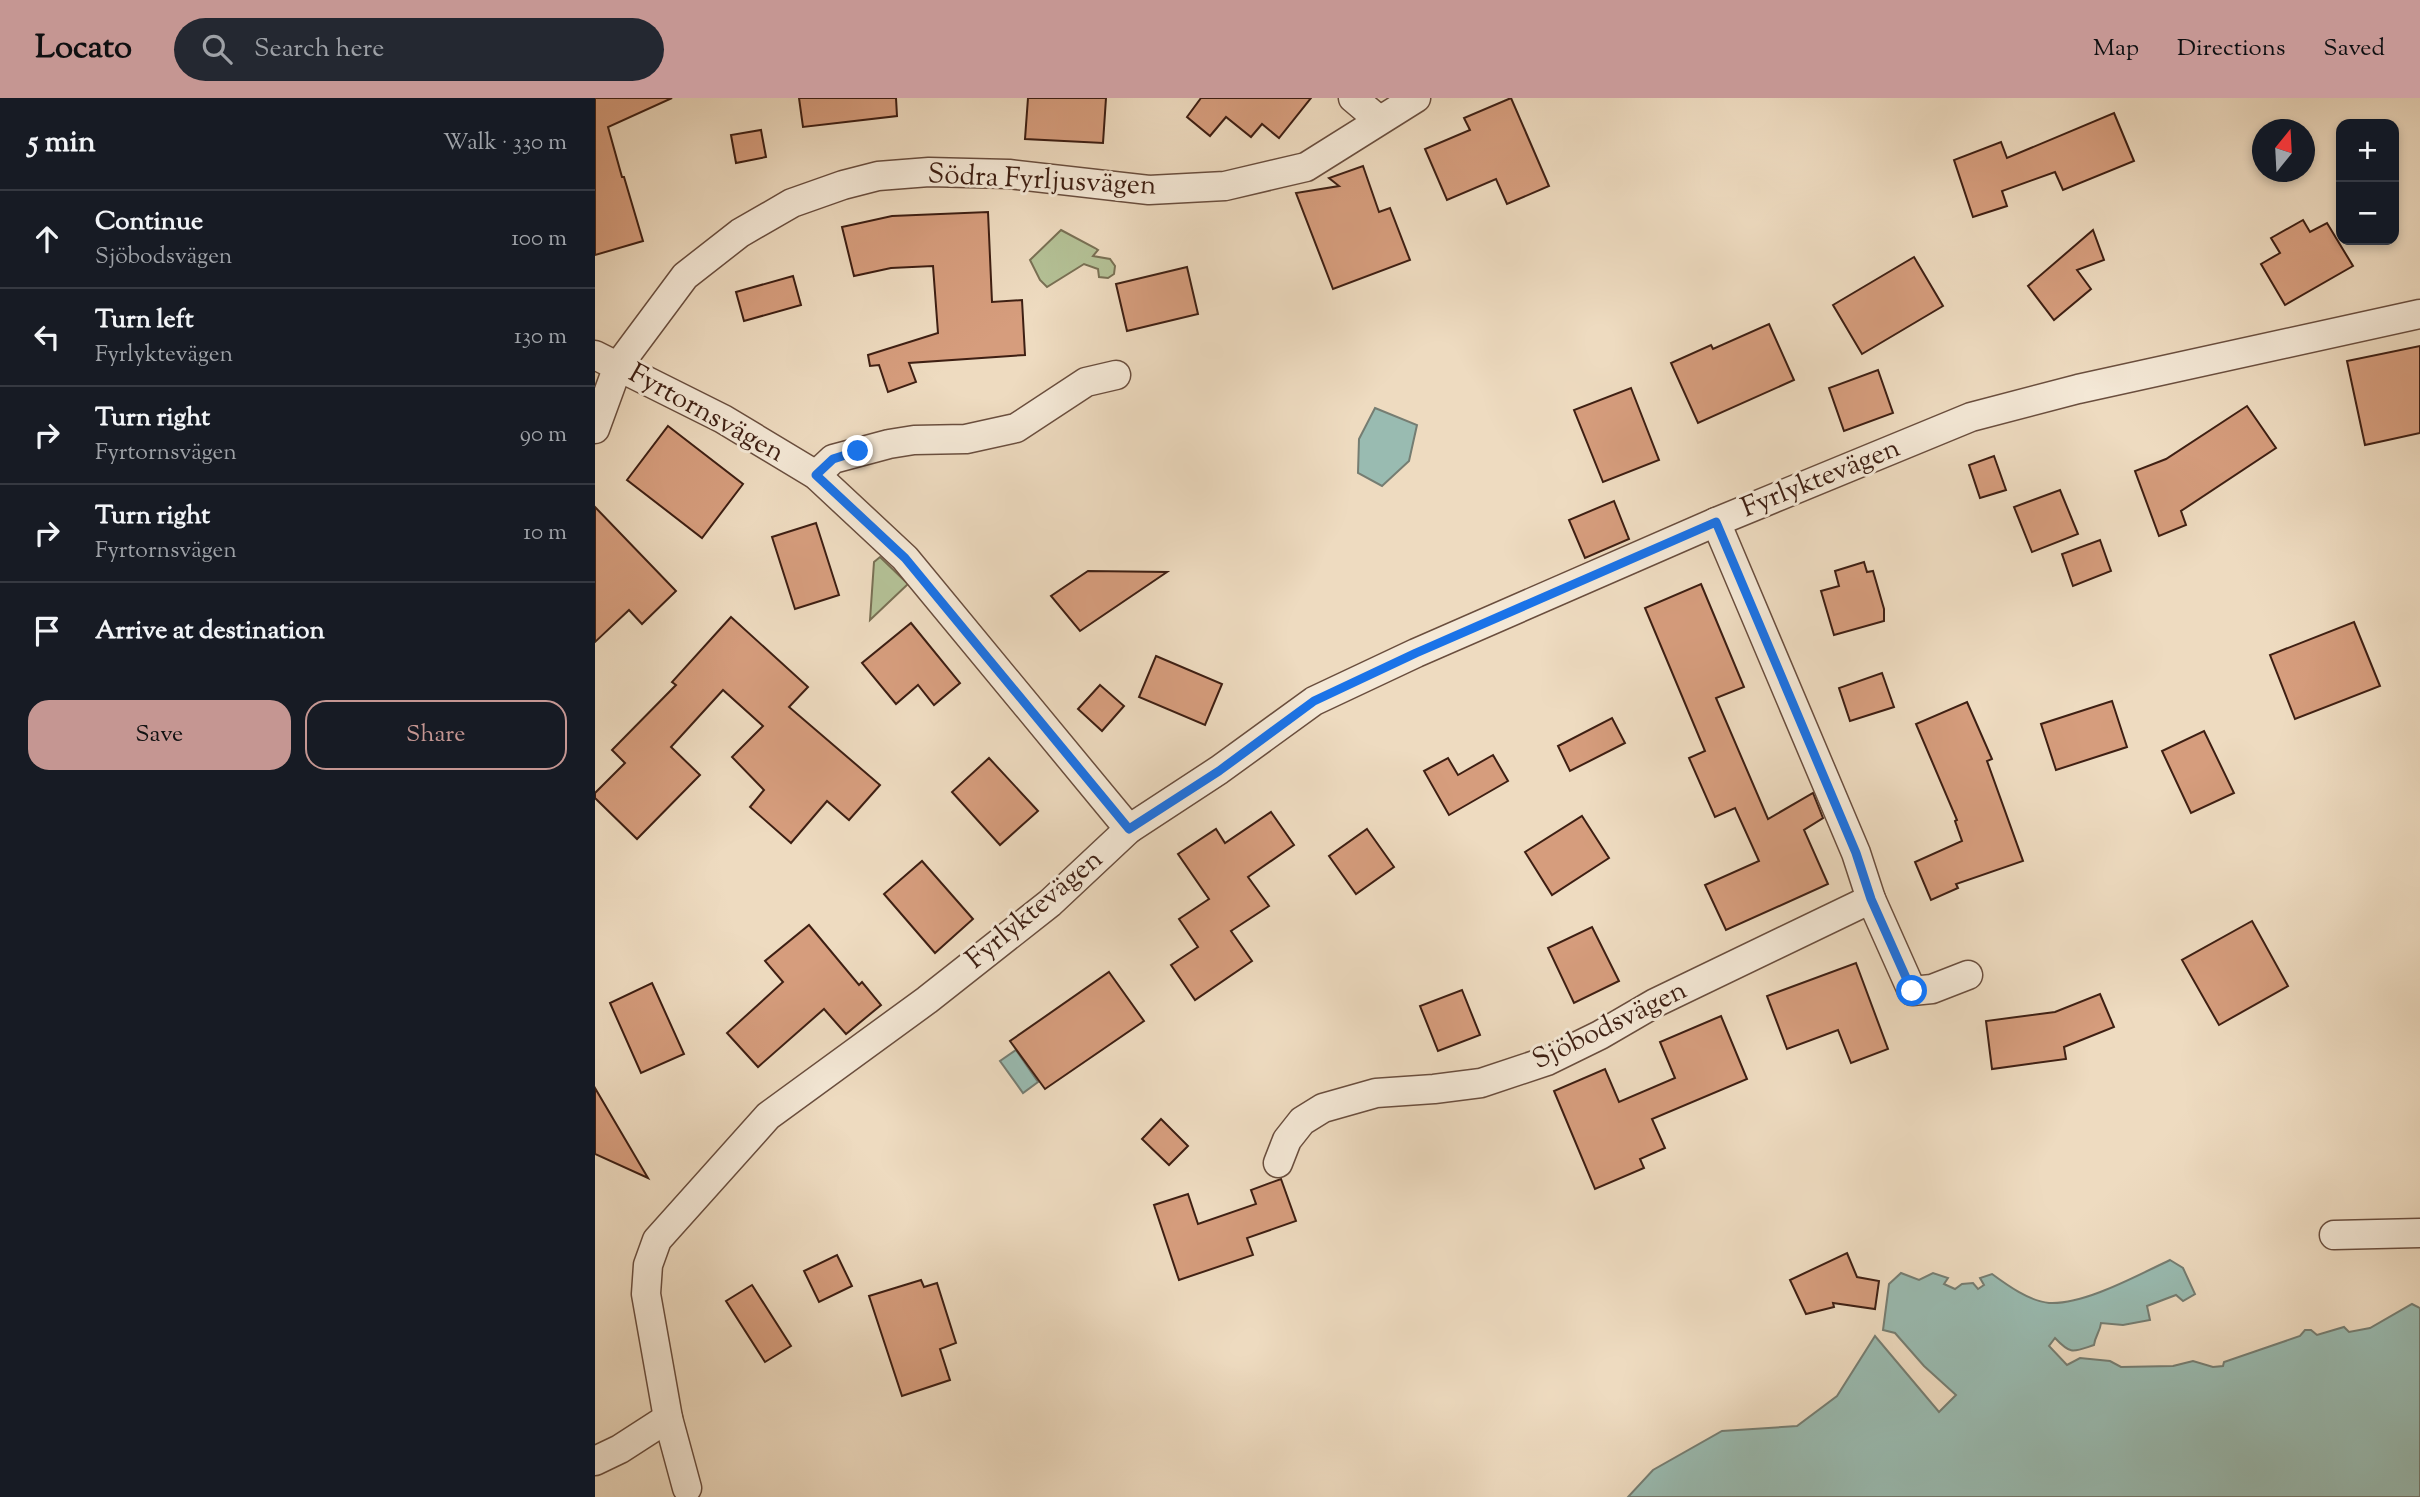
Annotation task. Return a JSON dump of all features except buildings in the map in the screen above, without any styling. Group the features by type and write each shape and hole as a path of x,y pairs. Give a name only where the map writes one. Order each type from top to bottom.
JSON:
{"street":[{"path":"1353,98 1380,120"},
{"name":"Södra Fyrljusvägen","path":"595,429 606,361 685,276 740,233 792,204 877,176 929,172 1009,174 1149,190 1225,186 1306,167 1416,98"},
{"name":"Fyrlyktevägen","path":"687,1488 668,1418 646,1294 648,1265 657,1240 768,1116 938,991 1049,902 1129,829 1219,771 1314,701 1416,653 1716,522 1971,417 2078,389 2420,314"},
{"name":"Fyrtornsvägen","path":"606,361 723,419 816,475 905,558 1129,829"},
{"name":"Fyrtornsvägen","path":"816,475 833,459 879,446 914,440 966,439 1016,428 1086,382 1116,375"},
{"path":"1716,522 1856,853 1871,899 1912,991 1932,989 1968,975"},
{"name":"Sjöbodsvägen","path":"1278,1163 1287,1140 1302,1121 1323,1108 1376,1093 1481,1083 1547,1061 1600,1035 1655,1003 1871,899"},
{"path":"2334,1235 2420,1233"},
{"path":"595,1461 620,1449 668,1418"}],"green space":[{"path":"1061,230 1098,250 1093,256 1110,259 1115,266 1114,274 1108,278 1099,277 1098,269 1084,264 1047,287 1040,280 1030,260"},
{"path":"880,557 908,584 870,620 874,562"}],"water":[{"path":"1375,408 1417,425 1409,461 1382,486 1358,473 1359,439"},
{"path":"1016,1050 1038,1082 1023,1093 1000,1061"},
{"path":"2170,1260 2183,1268 2195,1294 2183,1301 2176,1295 2147,1306 2150,1320 2123,1325 2101,1323 2094,1345 2069,1350 2055,1338 2049,1346 2067,1365 2080,1358 2110,1361 2121,1367 2173,1366 2193,1361 2213,1367 2223,1366 2224,1362 2300,1336 2305,1330 2311,1330 2317,1335 2344,1327 2349,1332 2370,1328 2412,1304 2420,1308 2420,1497 1628,1497 1653,1470 1722,1431 1797,1426 1837,1396 1875,1336 1939,1412 1956,1395 1924,1366 1895,1333 1883,1330 1889,1284 1901,1273 1919,1280 1933,1273 1948,1278 1944,1284 1955,1289 1962,1284 1973,1283 1978,1289 1984,1285 1980,1278 1992,1274 2019,1292 2049,1303 2078,1299 2111,1288"}],"route":[{"path":"858,451 833,459 816,475 905,558 1129,829 1219,771 1314,701 1416,653 1716,522 1856,853 1871,899 1912,991"}]}
